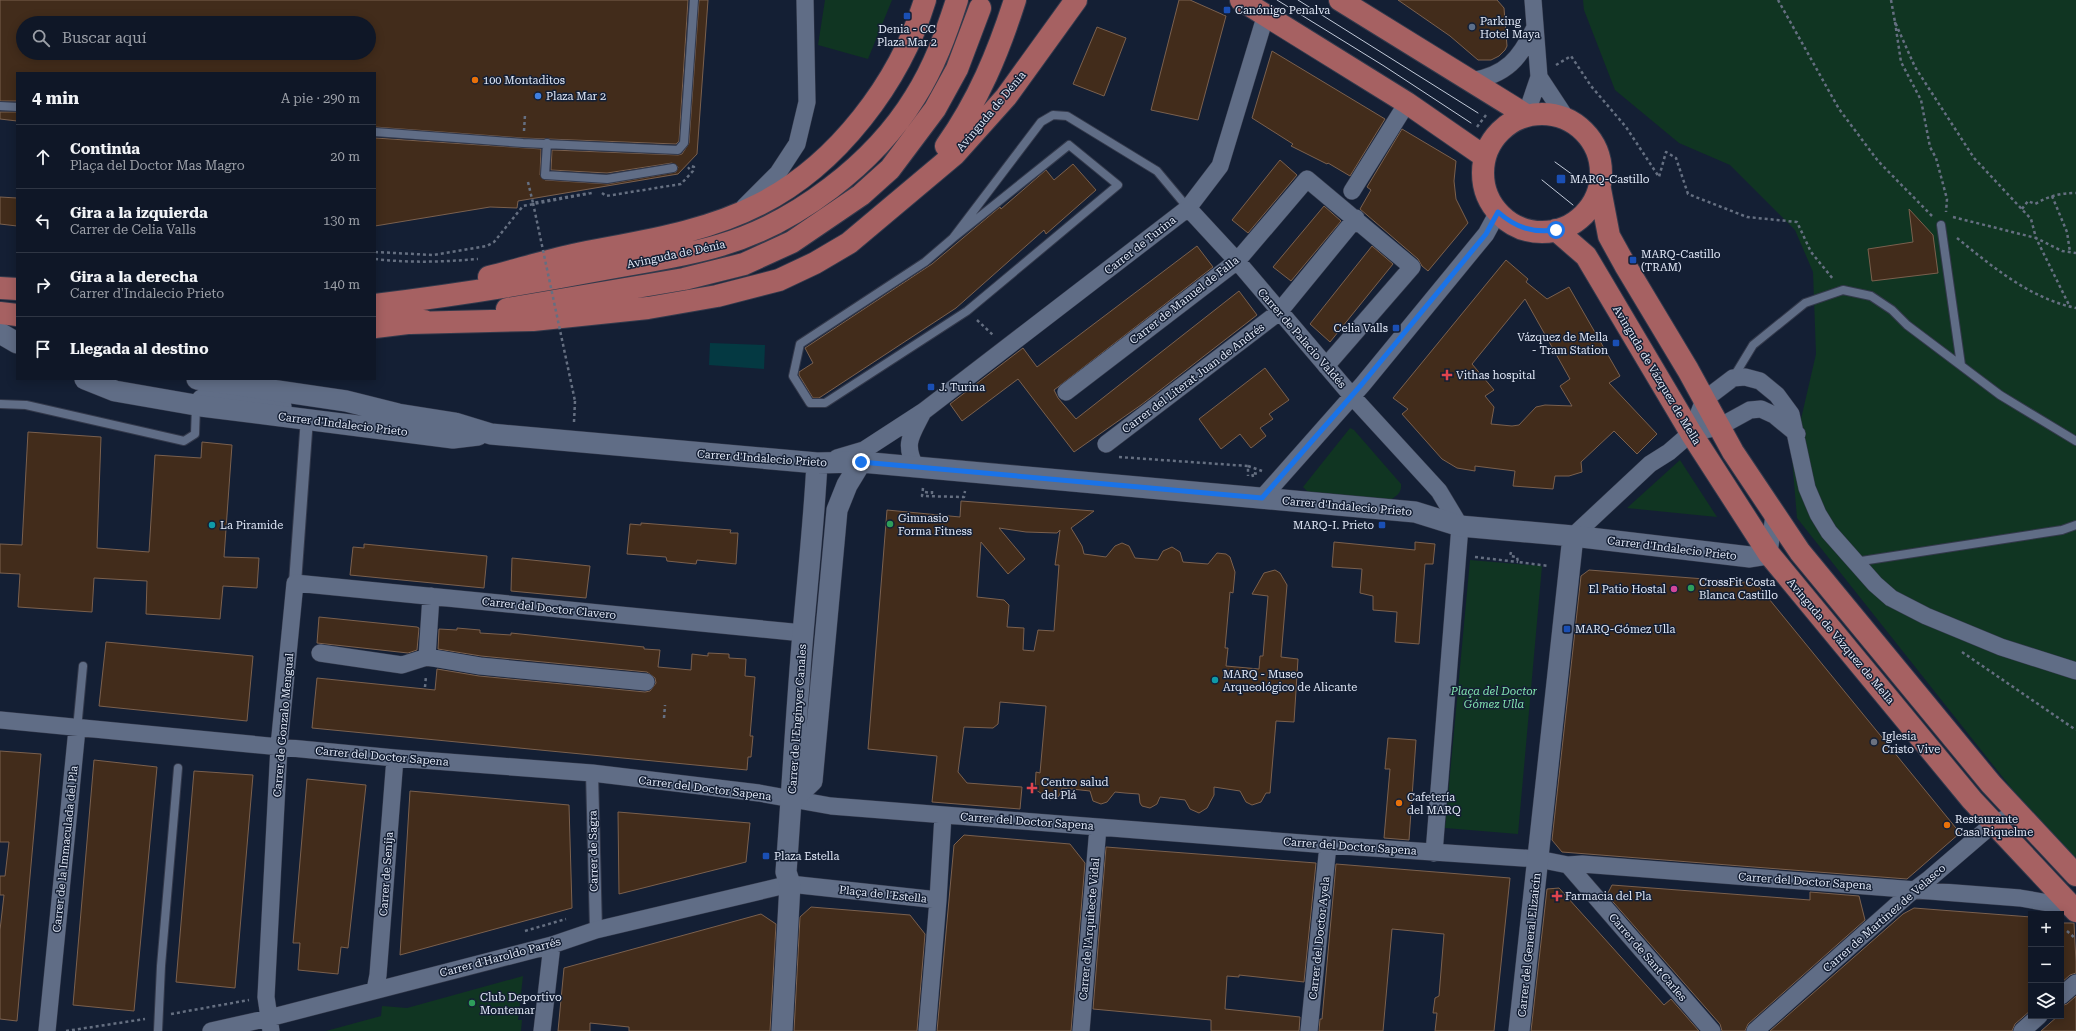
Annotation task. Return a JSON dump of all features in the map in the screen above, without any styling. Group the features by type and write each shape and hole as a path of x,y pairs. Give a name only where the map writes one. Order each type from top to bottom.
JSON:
{"main road":[{"name":"Avinguda de Dénia","path":"382,301 571,256 686,232 760,204 786,188 840,143 881,93 906,50 926,0"},
{"name":"Avinguda de Dénia","path":"382,301 493,290 671,257 721,245 758,232 790,216 814,200 856,166 884,139 915,98 941,48 957,0"},
{"name":"Avinguda de Dénia","path":"910,193 961,125 983,87 1002,40 1015,0"},
{"name":"Avinguda de Dénia","path":"410,323 533,320 595,314 717,296 779,280 815,263 849,243 955,154 1006,97 1076,0"},
{"path":"1242,0 1407,103 1485,157"},
{"path":"1340,0 1526,115"},
{"name":"Avinguda de Dénia","path":"376,327 410,323 684,279 744,264 792,242 861,195 890,169 935,109 957,69 980,8"},
{"path":"1553,114 1566,118 1578,125 1588,135 1596,147 1602,175 1600,189 1584,216 1571,225 1556,230 1531,231 1508,221 1498,212 1490,200 1484,186 1483,172 1485,157 1494,138 1508,124 1526,115 1553,114"},
{"path":"1600,189 1609,236 1719,427 1800,552 1991,784 2076,875"},
{"name":"Avinguda de Vázquez de Mella","path":"1556,230 1586,256 1691,433 1768,554 1993,824 2074,909"},
{"path":"0,288 16,289"},
{"path":"0,313 16,315"}],"street":[{"path":"729,217 747,204 778,173 797,144 807,102 805,0"},
{"path":"1526,115 1539,77 1533,0"},
{"name":"Carrer de Turina","path":"817,463 864,450 924,410 1188,208 1220,166 1266,14"},
{"path":"1471,81 1485,78 1501,71 1517,59 1535,27"},
{"path":"1539,77 1566,118"},
{"path":"1352,191 1407,103"},
{"name":"Carrer de Manuel de Falla","path":"1066,392 1237,261 1307,179 1356,218"},
{"name":"Carrer de Palacio Valdés","path":"1188,208 1237,261 1351,395 1439,491 1460,526"},
{"path":"1254,498 1362,384 1486,234 1498,212"},
{"path":"1326,366 1412,267 1356,218"},
{"name":"Carrer del Literat Juan de Andrés","path":"1106,444 1279,312 1356,218"},
{"path":"0,333 16,342"},
{"path":"1573,536 1460,526 1434,853 1538,859 1573,536 1650,464 1669,452 1691,433 1704,400 1733,378 1745,377 1760,381 1777,395 1791,414 1797,434 1807,488 1818,514 1828,532 1854,562 1890,598 1926,616 2001,647 2076,671"},
{"name":"Carrer d'Indalecio Prieto","path":"87,380 115,391 196,405 307,418 453,438 491,434 817,463 861,462 1415,512 1460,526"},
{"name":"Carrer d'Indalecio Prieto","path":"204,380 346,400 398,414 455,423 491,434"},
{"name":"Carrer d'Indalecio Prieto","path":"196,405 201,398 210,395 360,416 398,414"},
{"path":"1691,433 1719,427 1750,410 1761,409 1774,415 1797,434"},
{"name":"Carrer de Turina","path":"916,468 910,456 909,441 924,410"},
{"name":"Carrer de Gonzalo Mengual","path":"270,1025 266,997 279,746 295,583 307,418"},
{"name":"Carrer de l'Enginyer Canales","path":"792,800 812,781 837,510 847,486 861,462"},
{"name":"Carrer de l'Enginyer Canales","path":"817,463 830,482 837,510"},
{"name":"Carrer de l'Enginyer Canales","path":"792,800 792,778 803,633 815,507 817,463"},
{"path":"1768,554 1774,514"},
{"name":"Carrer d'Indalecio Prieto","path":"1573,536 1750,557 1768,554"},
{"name":"Carrer del Doctor Clavero","path":"295,583 803,633"},
{"path":"427,657 431,596"},
{"path":"320,653 402,664 427,657 480,666 646,682"},
{"name":"Carrer del Doctor Sapena","path":"0,720 77,729 279,746 395,758 592,773 759,793 831,806 1434,853"},
{"name":"Carrer de la Immaculada del Pla","path":"47,1031 77,729"},
{"name":"Carrer de Senija","path":"375,990 378,975 395,758"},
{"name":"Carrer de Sagra","path":"592,773 596,930"},
{"path":"782,1031 792,800"},
{"name":"Carrer de Martínez de Velasco","path":"1755,1031 1915,890 1930,879 1993,824 2018,813"},
{"name":"Plaça de l'Estella","path":"788,878 938,900 943,815"},
{"name":"Carrer de l'Arquitecte Vidal","path":"1081,1031 1098,826"},
{"name":"Carrer del Doctor Ayela","path":"1309,1031 1328,845"},
{"name":"Carrer del Doctor Sapena","path":"1538,859 1568,865 1582,864 2020,898 2074,909"},
{"name":"Carrer del General Elizaicín","path":"1519,1031 1538,859"},
{"name":"Carrer de Sant Carles","path":"1568,865 1712,1031"},
{"name":"Carrer d'Haroldo Parrés","path":"210,1031 270,1025 375,990 552,945 596,930 788,878"},
{"path":"927,1031 938,900"},
{"path":"542,1031 552,945"},
{"path":"2064,993 2076,983"},
{"path":"2022,1031 2036,1019"}],"lane":[{"path":"376,132 676,150 681,148 684,143 694,0"},
{"path":"0,106 16,107"},
{"path":"953,238 1041,122 1053,115 1067,116 1157,171 1188,208"},
{"path":"547,143 545,175 607,179 673,168"},
{"path":"1069,144 1118,185 967,311 825,403 810,403 793,376 800,344 925,262 953,238 1069,144"},
{"path":"1941,225 1962,365"},
{"path":"1733,378 1753,345 1805,303 1842,290 1871,296 1892,310 1907,325 2000,395 2076,441"},
{"path":"0,404 26,405 184,441 195,434 196,405"},
{"path":"1854,562 2062,530 2076,525"},
{"name":"Carrer de la Immaculada del Pla","path":"77,729 82,666"},
{"path":"158,1031 157,1016 178,768"}],"path":[{"path":"1778,0 1839,109 1878,161 1941,225 2002,273 2028,291 2076,308"},
{"path":"1891,0 1901,62 1921,100 1930,147 1936,158 1947,199 1946,214 1941,225"},
{"path":"1895,22 1915,67 1974,158 2031,219 2036,238 2070,307"},
{"path":"1539,77 1571,56 1591,86 1626,126 1660,177 1666,152 1676,158 1688,194 1747,217 1797,222 1811,252 1842,290"},
{"path":"524,135 525,115"},
{"path":"601,192 606,196 681,184 694,169 691,166"},
{"path":"528,182 575,401"},
{"path":"376,252 433,255 487,246 494,242 524,206 593,193"},
{"path":"2022,209 2028,201 2035,204 2052,196 2063,193 2076,193"},
{"path":"2052,196 2067,232 2070,252"},
{"path":"1941,225 1954,216 2036,238 2062,251 2076,254"},
{"path":"538,250 545,249"},
{"path":"376,258 407,262 448,262 480,259"},
{"path":"967,311 1006,347"},
{"path":"1119,457 1248,466 1263,472"},
{"path":"1248,466 1254,498"},
{"path":"922,496 922,488 932,489 932,493 925,492"},
{"path":"1517,553 1510,552 1510,556 1517,557 1518,562"},
{"path":"1458,555 1569,569"},
{"path":"1956,648 2076,730"},
{"path":"664,718 665,705"},
{"path":"520,932 595,910"},
{"path":"66,1031 266,997"}],"green space":[{"path":"825,0 892,0 868,59 818,45"},
{"path":"1583,0 2076,0 2076,858 2012,789 1797,518 1792,458 1816,354 1813,272 1795,230 1730,165 1679,143 1615,90 1584,10"},
{"path":"1350,428 1354,430 1401,484 1401,489 1395,497 1390,500 1309,493 1303,487"},
{"path":"1680,460 1717,517 1627,508"},
{"name":"Plaça del Doctor Gómez Ulla","path":"1470,560 1542,566 1518,834 1445,828"},
{"name":"Club Deportivo Montemar","path":"523,976 518,1020 522,1020 521,1031 326,1031 381,1016 382,1006 407,1008"}],"shaded area":[{"path":"710,343 765,345 764,369 709,365"}],"building":[{"name":"Plaza Mar 2","path":"0,0 688,0 679,141 676,144 523,138 376,127 376,72 16,72 16,101 0,101"},
{"path":"699,0 708,0 697,154 678,174 518,201 517,208 490,207 376,226 376,138 541,149 540,175 545,180 608,184 676,172 678,167 672,163 607,173 551,170 552,150 678,155 682,154 689,143"},
{"path":"1179,0 1190,0 1226,16 1198,120 1151,110"},
{"name":"Parking Hotel Maya","path":"1398,0 1497,0 1504,8 1507,46 1499,56 1491,60 1478,60 1450,36"},
{"path":"1097,27 1126,38 1104,96 1073,84"},
{"path":"1272,51 1385,119 1350,176 1328,163 1327,164 1291,146 1293,144 1252,118"},
{"path":"0,112 16,112 16,121 0,119"},
{"path":"1402,129 1456,161 1454,181 1456,199 1468,223 1428,271 1422,266 1418,259 1360,209 1371,190 1367,187"},
{"path":"1280,160 1297,175 1248,233 1232,220"},
{"path":"1073,164 1096,190 1046,234 1044,230 956,308 819,398 813,398 799,375 799,372 813,363 805,348 932,264 1000,207 1001,209 1046,170 1054,180"},
{"path":"0,197 16,198 16,226 0,224"},
{"path":"1324,206 1341,221 1291,281 1273,267"},
{"path":"1909,209 1933,235 1938,273 1872,281 1868,249 1913,242"},
{"path":"1197,246 1213,267 1054,390 1058,398 1076,419 1239,291 1257,315 1141,405 1074,452 1018,379 962,421 950,404 1023,348 1037,367"},
{"path":"1372,246 1393,264 1330,342 1310,324"},
{"name":"Vithas hospital","path":"1506,260 1528,279 1526,282 1547,299 1569,287 1620,376 1609,383 1657,434 1637,454 1614,431 1581,462 1582,472 1569,476 1555,476 1553,489 1513,486 1515,471 1475,466 1475,471 1457,468 1442,459 1402,414 1408,409 1393,398","holes":["1525,299 1570,379 1560,386 1572,406 1545,405 1536,407 1519,425 1512,426 1491,424 1494,407 1485,396 1494,390 1472,364"]},
{"path":"1265,368 1289,400 1269,414 1273,419 1260,428 1266,436 1251,448 1240,434 1221,449 1199,419"},
{"name":"La Piramide","path":"28,432 101,437 97,548 149,552 155,455 201,458 202,442 232,445 224,557 259,558 257,588 223,586 220,619 146,614 147,581 94,578 92,612 18,607 20,574 0,573 0,544 22,545"},
{"path":"961,501 1094,511 1071,528 1082,546 1084,554 1106,557 1115,546 1122,543 1129,546 1135,558 1158,560 1163,551 1172,547 1180,552 1183,562 1208,564 1217,553 1226,554 1230,557 1235,572 1233,593 1230,592 1225,648 1228,648 1226,666 1259,669 1260,656 1263,656 1268,596 1252,594 1264,573 1275,570 1280,573 1287,585 1281,657 1298,659 1294,722 1276,721 1270,793 1266,793 1261,802 1252,805 1246,802 1240,791 1214,787 1214,795 1207,808 1199,813 1190,809 1185,800 1160,797 1157,804 1150,808 1142,806 1140,803 1139,794 1115,792 1107,802 1101,804 1093,801 1090,791 1062,788 1059,796 1050,800 1035,789 1036,772 1040,773 1046,706 1000,702 998,724 993,728 964,727 958,772 967,783 1022,787 1020,809 932,802 937,756 868,749 887,510 960,517","holes":["999,528 1026,532 1057,533 1060,530 1055,565 1059,565 1054,631 1038,630 1034,651 1023,650 1024,628 1007,627 1009,605 1004,600 977,597 981,542 1008,574 1025,559"]},
{"path":"641,523 731,530 730,533 738,533 736,564 697,560 696,564 667,561 666,557 627,554 630,524 641,525"},
{"path":"1334,542 1415,550 1415,542 1435,544 1433,564 1425,564 1419,644 1395,642 1397,612 1373,610 1373,596 1360,593 1362,569 1332,567"},
{"path":"364,544 487,556 484,588 350,575 353,547 364,548"},
{"path":"512,558 590,566 586,598 511,591"},
{"path":"1589,570 1756,583 1960,833 1907,879 1562,852 1552,840 1581,576"},
{"path":"319,617 417,627 419,628 417,650 408,653 317,643"},
{"path":"457,628 480,630 480,633 511,635 511,633 660,650 658,667 691,670 692,654 708,656 708,653 729,654 729,658 746,659 745,676 755,677 750,736 753,736 751,757 748,757 747,770 312,728 317,678 435,690 437,669 479,676 645,692 650,691 656,683 655,678 647,672 481,656 438,649 439,629 457,630"},
{"path":"106,642 253,656 247,721 99,706"},
{"name":"Cafetería del MARQ","path":"1388,738 1416,740 1409,840 1384,838 1390,769 1385,769"},
{"path":"0,751 41,754 17,1021 0,1019 0,930 4,895 0,895 0,876 5,876 9,842 0,842"},
{"path":"94,760 157,767 134,1011 73,1005"},
{"path":"194,771 253,775 235,988 176,982"},
{"path":"307,779 366,785 348,948 341,947 338,974 298,970 300,943 293,943"},
{"path":"410,791 569,805 572,908 400,955"},
{"path":"618,812 750,823 746,862 619,894"},
{"path":"964,835 1070,844 1085,863 1071,1031 937,1031 954,845"},
{"path":"1106,847 1316,863 1304,982 1239,975 1239,977 1227,976 1225,1009 1300,1017 1299,1031 1211,1031 1211,1020 1093,1009"},
{"path":"1336,864 1510,878 1494,1031 1435,1031 1437,1013 1433,1013 1435,998 1439,996 1444,934 1392,929 1383,1031 1319,1031 1320,1019 1322,1019"},
{"path":"1612,885 1810,900 1810,892 1859,896 1865,920 1748,1024 1745,1031 1722,1031 1720,1024 1607,895"},
{"path":"1559,888 1664,1005 1671,999 1699,1031 1531,1031 1547,889"},
{"path":"811,907 910,915 925,934 917,1031 794,1031 800,917"},
{"path":"1914,908 2028,917 2028,1013 2015,1024 2012,1031 1770,1031 1903,914"},
{"path":"761,914 776,924 770,1031 629,1031 629,1027 590,1023 590,1031 558,1031 564,968"},
{"path":"2064,923 2074,923 2076,973 2070,975 2064,980"},
{"path":"2076,996 2076,1031 2041,1031 2055,1019 2064,1019 2064,1005"}],"tram line":[{"path":"1277,0 1384,66 1471,123"},
{"path":"1298,0 1478,113"},
{"path":"1555,162 1584,183"},
{"path":"1542,180 1573,205"}],"place":[{"name":"Canónigo Penalva","path":"1227,10"},
{"name":"Denia - CC Plaza Mar 2","path":"907,16"},
{"name":"Parking Hotel Maya","path":"1472,27"},
{"name":"100 Montaditos","path":"475,80"},
{"name":"Plaza Mar 2","path":"538,96"},
{"name":"MARQ-Castillo","path":"1561,179"},
{"name":"MARQ-Castillo (TRAM)","path":"1633,260"},
{"name":"Celia Valls","path":"1396,328"},
{"name":"Vázquez de Mella - Tram Station","path":"1616,343"},
{"name":"Vithas hospital","path":"1447,375"},
{"name":"J. Turina","path":"931,387"},
{"name":"Gimnasio Forma Fitness","path":"890,524"},
{"name":"La Piramide","path":"212,525"},
{"name":"MARQ-I. Prieto","path":"1382,525"},
{"name":"CrossFit Costa Blanca Castillo","path":"1691,588"},
{"name":"El Patio Hostal","path":"1674,589"},
{"name":"MARQ-Gómez Ulla","path":"1567,629"},
{"name":"MARQ - Museo Arqueológico de Alicante","path":"1215,680"},
{"name":"Iglesia Cristo Vive","path":"1874,742"},
{"name":"Centro salud del Plá","path":"1032,788"},
{"name":"Cafetería del MARQ","path":"1399,803"},
{"name":"Restaurante Casa Riquelme","path":"1947,825"},
{"name":"Plaza Estella","path":"766,856"},
{"name":"Farmacia del Pla","path":"1557,896"},
{"name":"Club Deportivo Montemar","path":"472,1003"}],"route":[{"path":"861,462 1247,498 1262,498 1362,384 1486,234 1498,212 1508,221 1531,231 1544,232 1556,230"}]}
